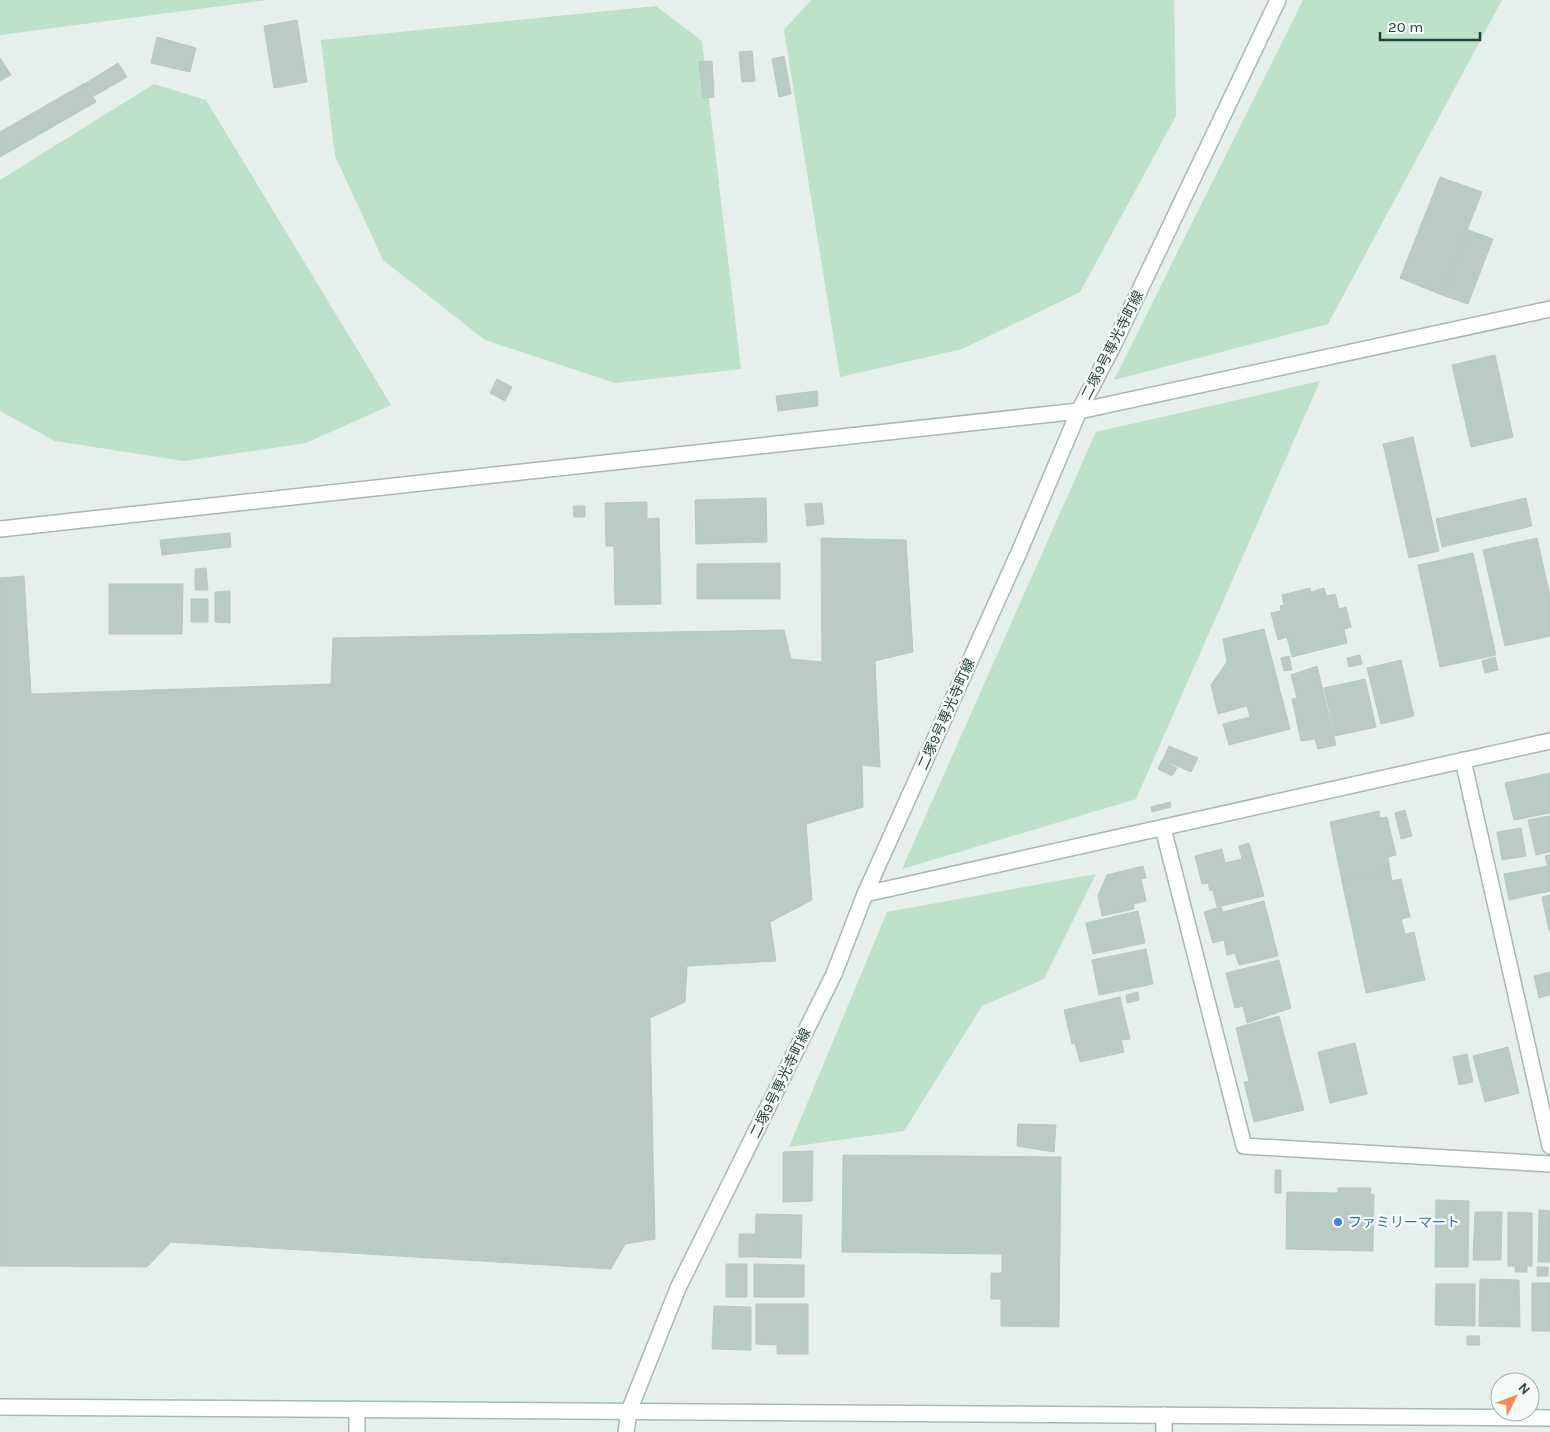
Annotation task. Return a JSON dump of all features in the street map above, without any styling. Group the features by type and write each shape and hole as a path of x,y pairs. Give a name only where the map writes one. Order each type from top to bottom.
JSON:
{"street":[{"name":"二塚9号専光寺町線","path":"626,1432 629,1411 678,1288 834,974 865,894 1020,550 1078,411 1113,346 1278,0"},
{"path":"0,529 1078,411 1550,309"},
{"path":"865,894 1550,740"},
{"path":"1464,760 1550,1146"},
{"path":"1163,828 1244,1146 1550,1164"},
{"path":"0,1406 1550,1418"},
{"path":"357,1409 357,1432"},
{"path":"1164,1415 1164,1432"}],"green space":[{"path":"0,0 268,0 0,35"},
{"path":"811,0 1174,0 1176,116 1080,292 962,349 840,377 784,30"},
{"path":"1303,0 1502,0 1328,324 1114,380"},
{"path":"656,6 702,41 741,369 615,383 485,340 383,260 335,156 321,40"},
{"path":"154,84 206,100 391,405 306,443 184,461 55,441 0,411 0,180"},
{"path":"1320,381 1136,799 902,869 1096,432"},
{"path":"1096,874 1044,979 982,1006 904,1131 789,1147 887,912"}],"building":[{"path":"297,20 307,82 274,88 264,26"},
{"path":"157,37 196,48 190,72 151,63"},
{"path":"752,51 755,81 742,82 739,52"},
{"path":"784,56 791,94 779,97 772,59"},
{"path":"0,58 11,75 0,81"},
{"path":"712,61 714,97 703,98 699,62"},
{"path":"118,63 127,77 94,96 86,83"},
{"path":"85,83 96,102 0,157 0,132"},
{"path":"1440,177 1482,192 1442,295 1400,278"},
{"path":"1468,230 1493,239 1468,304 1442,295"},
{"path":"1495,355 1513,437 1471,447 1452,365"},
{"path":"497,379 512,387 505,401 490,393"},
{"path":"817,391 818,406 778,411 776,396"},
{"path":"1413,437 1439,551 1409,558 1383,444"},
{"path":"766,498 767,542 696,544 695,500"},
{"path":"1526,498 1532,526 1442,547 1436,519"},
{"path":"647,502 647,519 659,518 661,604 615,605 614,546 606,546 605,503"},
{"path":"822,503 824,524 807,526 805,504"},
{"path":"573,506 585,506 585,517 574,517"},
{"path":"230,533 231,547 162,555 160,540"},
{"path":"821,538 906,540 913,652 875,661 880,767 862,765 863,807 806,824 812,900 770,922 776,961 687,966 685,1002 650,1018 655,1239 625,1244 611,1269 171,1242 147,1267 0,1266 0,578 24,576 31,694 331,684 333,638 784,630 791,659 822,662"},
{"path":"1537,538 1550,596 1550,636 1505,646 1483,550"},
{"path":"1473,553 1496,655 1440,667 1418,565"},
{"path":"780,563 780,599 697,599 697,564"},
{"path":"206,568 208,590 195,590 195,569"},
{"path":"109,584 183,584 182,634 109,634"},
{"path":"1310,588 1311,592 1324,588 1326,596 1335,594 1339,609 1346,607 1351,627 1344,629 1347,643 1292,657 1287,637 1278,640 1271,613 1281,611 1280,606 1284,605 1282,595"},
{"path":"230,591 230,623 215,622 215,592"},
{"path":"191,599 208,599 208,622 191,622"},
{"path":"1264,629 1290,729 1229,745 1223,724 1250,717 1247,706 1218,714 1211,685 1227,662 1223,639"},
{"path":"1360,655 1362,664 1349,667 1347,658"},
{"path":"1289,656 1292,670 1284,671 1281,658"},
{"path":"1495,657 1498,670 1485,673 1482,661"},
{"path":"1401,660 1414,716 1381,724 1367,668"},
{"path":"1317,666 1336,745 1318,749 1315,739 1301,741 1292,699 1297,698 1291,675"},
{"path":"1365,679 1376,727 1335,736 1324,688"},
{"path":"1169,746 1198,758 1191,772 1163,760"},
{"path":"1162,760 1177,768 1172,776 1158,769"},
{"path":"1550,773 1550,813 1514,820 1505,783"},
{"path":"1170,802 1171,807 1152,812 1151,807"},
{"path":"1405,810 1412,836 1401,839 1395,813"},
{"path":"1379,811 1380,818 1387,817 1396,855 1388,857 1390,870 1342,881 1330,822"},
{"path":"1550,816 1550,852 1536,855 1528,820"},
{"path":"1521,828 1526,856 1502,860 1497,832"},
{"path":"1249,843 1264,896 1217,907 1213,890 1210,891 1208,883 1202,884 1195,856 1222,849 1225,863 1242,859 1239,846"},
{"path":"1550,855 1550,891 1509,900 1504,874 1548,866 1545,856"},
{"path":"1143,866 1146,878 1141,879 1146,901 1133,904 1134,909 1102,916 1098,896 1107,875"},
{"path":"1390,870 1392,881 1401,879 1410,917 1401,919 1405,934 1414,932 1425,980 1366,993 1342,881"},
{"path":"1550,895 1550,930 1549,930 1542,897"},
{"path":"1264,901 1278,956 1239,965 1235,953 1227,955 1224,940 1213,943 1204,912 1221,907 1223,912"},
{"path":"1138,911 1145,943 1093,954 1086,923"},
{"path":"1146,949 1153,984 1099,995 1092,960"},
{"path":"1279,960 1291,1008 1247,1023 1243,1006 1235,1008 1226,973"},
{"path":"1550,972 1550,995 1539,998 1534,976"},
{"path":"1138,992 1139,1000 1127,1003 1126,995"},
{"path":"1120,997 1130,1039 1121,1040 1124,1052 1080,1062 1075,1043 1072,1044 1064,1010"},
{"path":"1279,1016 1304,1110 1254,1122 1244,1082 1249,1081 1236,1028"},
{"path":"1355,1043 1367,1094 1330,1103 1318,1052"},
{"path":"1508,1047 1519,1093 1485,1102 1473,1056"},
{"path":"1467,1054 1473,1082 1459,1085 1453,1057"},
{"path":"1018,1124 1056,1125 1054,1152 1017,1146"},
{"path":"813,1151 812,1201 783,1202 783,1152"},
{"path":"843,1155 1061,1157 1059,1327 1001,1326 1001,1299 991,1299 991,1273 1002,1273 1002,1254 842,1252"},
{"path":"1275,1170 1281,1170 1281,1193 1275,1193"},
{"path":"1338,1188 1371,1188 1370,1194 1374,1194 1373,1251 1286,1249 1287,1192 1338,1193"},
{"path":"1436,1200 1469,1201 1468,1267 1435,1267"},
{"path":"1539,1210 1550,1211 1550,1262 1538,1262"},
{"path":"1475,1212 1502,1212 1501,1260 1473,1260"},
{"path":"1508,1212 1532,1213 1532,1266 1527,1266 1527,1272 1515,1272 1515,1266 1508,1266"},
{"path":"756,1214 802,1215 801,1258 755,1257"},
{"path":"739,1234 756,1234 755,1257 739,1257"},
{"path":"726,1264 747,1264 747,1297 726,1297"},
{"path":"754,1264 804,1265 804,1297 754,1297"},
{"path":"1537,1267 1548,1267 1548,1276 1537,1276"},
{"path":"1480,1279 1519,1280 1520,1327 1479,1326"},
{"path":"1532,1283 1550,1283 1550,1331 1532,1331"},
{"path":"1436,1284 1475,1284 1475,1326 1435,1325"},
{"path":"756,1304 808,1304 808,1354 777,1354 777,1345 756,1344"},
{"path":"714,1306 751,1307 751,1350 712,1349"},
{"path":"1467,1336 1479,1336 1480,1345 1467,1345"}],"place":[{"name":"ファミリーマート","path":"1338,1222"}]}
